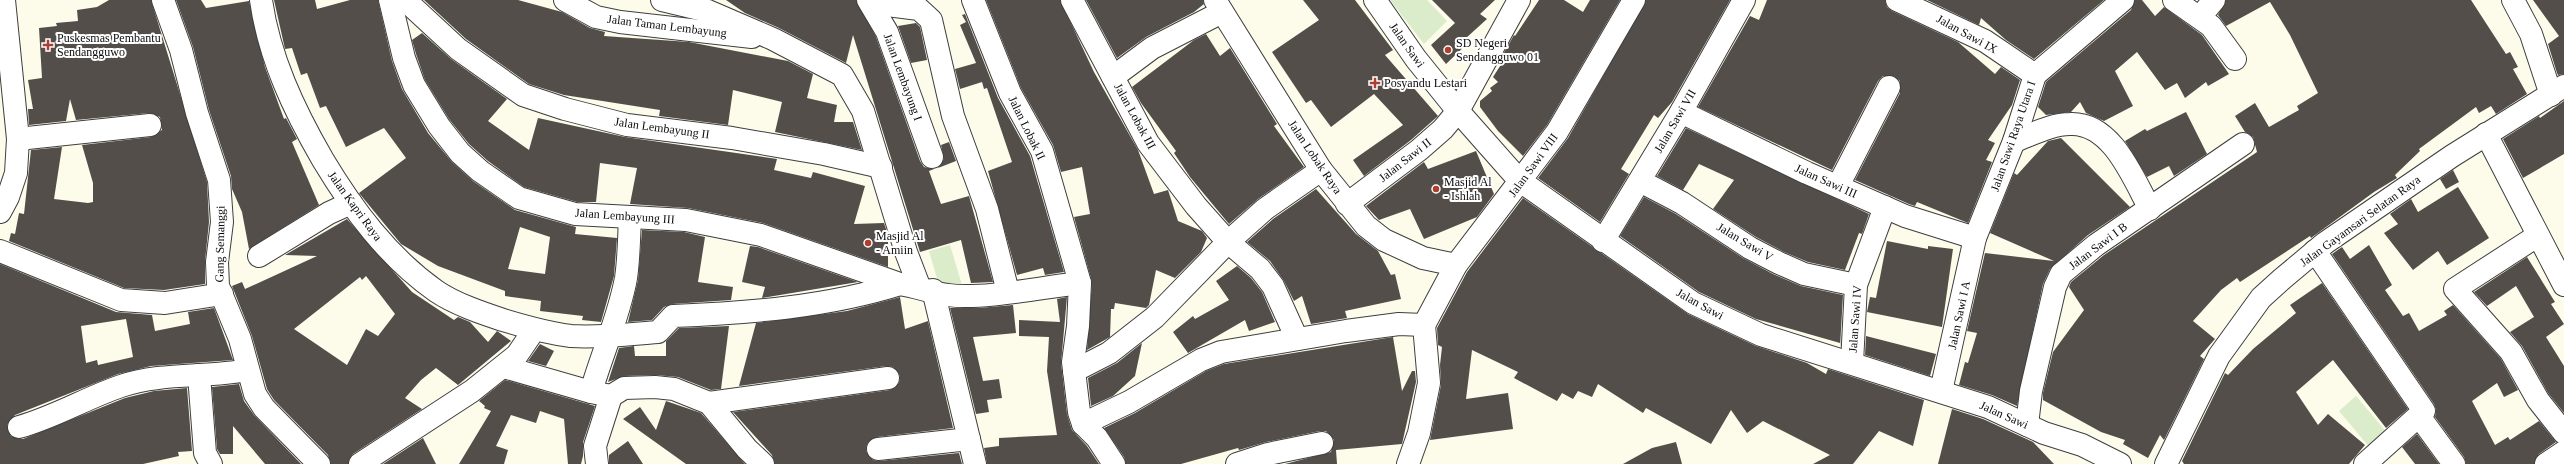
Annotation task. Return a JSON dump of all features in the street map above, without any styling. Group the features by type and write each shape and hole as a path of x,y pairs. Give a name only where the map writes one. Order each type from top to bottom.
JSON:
{"street":[{"path":"0,212 8,197 16,173 11,130 4,31 4,0"},
{"name":"Gang Semanggi","path":"163,0 181,50 197,113 219,180 222,222 217,262 218,286 240,339 255,394 264,408 319,464"},
{"name":"Jalan Kapri Raya","path":"261,0 265,30 301,123 338,185 376,238 399,261 437,292 486,314 534,330 571,336 611,336 658,332 673,316 719,314 825,302 917,287"},
{"name":"Jalan Lembayung III","path":"390,0 404,58 414,85 439,126 460,153 480,171 518,198 575,214 686,220 762,235 917,287 948,295 1008,292 1080,283"},
{"name":"Jalan Lembayung II","path":"405,0 458,49 523,95 564,109 627,125 732,138 824,154 881,167"},
{"name":"Jalan Taman Lembayung","path":"565,0 596,17 639,25 706,21"},
{"name":"Jalan Taman Lembayung","path":"662,0 706,21 773,39 842,75 863,111 917,287 954,383 975,464"},
{"name":"Jalan Lobak II","path":"973,0 1010,93 1042,151 1080,283 1074,371 1079,412 1083,424"},
{"name":"Jalan Lobak III","path":"1072,0 1148,143 1196,206 1228,242 1260,269 1273,286 1297,339"},
{"name":"Jalan Sawi","path":"1375,0 1416,59 1458,111 1519,180 1603,241 1693,303 1761,336 1852,363 1988,407 2044,434 2082,445 2120,464"},
{"name":"Jalan Sawi II","path":"1347,204 1419,150 1443,129 1458,111 1520,0"},
{"name":"Jalan Sawi VIII","path":"1424,325 1456,266 1507,200 1519,180 1557,132 1634,0"},
{"name":"Jalan Sawi VII","path":"1603,241 1681,112 1744,0"},
{"name":"Jalan Sawi IX","path":"1896,0 1984,41 2035,75"},
{"name":"Jalan Sawi Raya Utara I","path":"1975,238 2014,141 2035,75 2123,0"},
{"path":"2174,0 2200,17 2219,35 2235,59"},
{"path":"2200,17 2214,0"},
{"path":"2513,0 2557,90"},
{"path":"869,2 919,9 931,20 953,116 986,209 1008,292"},
{"name":"Jalan Lembayung I","path":"869,2 887,32 932,157"},
{"path":"1113,77 1152,48 1218,6"},
{"name":"Jalan Lobak Raya","path":"1218,6 1321,170 1366,226 1384,240 1423,258 1456,266"},
{"path":"1838,186 1889,87"},
{"name":"Jalan Gayamsari Selatan Raya","path":"2166,464 2219,356 2261,298 2315,251 2452,156 2557,90"},
{"name":"Jalan Sawi III","path":"1681,112 1885,207 1975,238"},
{"path":"2014,141 2053,126 2070,124 2084,125 2102,136 2117,150 2150,209"},
{"path":"11,130 150,125"},
{"path":"2486,134 2537,236 2564,285"},
{"name":"Jalan Sawi I B","path":"2027,425 2032,391 2043,342 2056,287 2061,274 2096,245 2243,144"},
{"path":"1074,371 1109,353 1155,317 1228,242 1265,209 1321,170"},
{"name":"Jalan Sawi V","path":"1640,181 1682,203 1750,248 1779,262 1804,274 1856,285"},
{"path":"259,256 329,213 351,203"},
{"name":"Jalan Sawi IV","path":"1852,363 1856,285 1885,207"},
{"path":"597,464 595,446 606,393 598,367 611,336 626,278 630,217"},
{"path":"2537,236 2455,289 2506,347 2538,400 2564,433"},
{"name":"Jalan Sawi I A","path":"1941,392 1975,238"},
{"path":"0,251 121,300 165,303 222,294"},
{"path":"2315,251 2424,410 2365,464"},
{"path":"1114,464 1097,438 1083,424 1214,355 1297,339 1399,324 1424,325 1429,383 1419,432 1408,464"},
{"path":"360,464 472,391 504,367 517,355 534,330"},
{"path":"504,367 606,393 624,388 674,389 709,403 747,448 763,464"},
{"path":"19,428 46,420 121,386 178,375 223,375 248,370"},
{"path":"199,375 205,453 210,464"},
{"path":"709,403 888,378"},
{"path":"2419,416 2454,464"},
{"path":"878,449 969,439"},
{"path":"1237,464 1276,458 1322,443"},
{"path":"2546,464 2564,452"}],"green space":[{"path":"1390,0 1427,0 1447,21 1424,44"},
{"path":"950,245 962,285 941,292 929,251"},
{"path":"2356,396 2388,434 2371,449 2339,411"}],"building":[{"path":"109,0 151,0 207,182 209,222 205,261 205,284 164,290 124,288 9,241 11,233 15,234 19,213 24,214 31,150 62,147 54,199 88,203 93,202 93,183 82,145 151,137 162,130 160,117 149,113 76,120 70,99 66,121 29,125 28,109 33,109 28,80 42,78 39,28 57,26 56,23 78,21 77,10 97,7"},
{"path":"176,0 201,0 206,8 249,1 265,67 284,119 286,118 297,139 292,142 319,205 249,249 242,212 232,189 231,176 209,110 193,47"},
{"path":"274,0 315,0 317,9 350,0 378,0 392,61 402,89 428,133 452,162 473,181 515,210 576,227 575,234 617,238 614,276 601,322 582,320 583,316 540,311 541,301 505,296 505,291 438,266 401,244 359,193 406,158 384,128 346,147 326,106 320,108 307,73 301,75 292,48 285,49","holes":["520,227 550,237 545,274 508,269"]},
{"path":"424,0 518,0 562,12 590,28 605,32 604,36 689,42 788,61 813,74 807,98 837,105 834,122 853,122 862,150 775,132 782,102 733,90 728,125 659,116 660,110 564,95 529,84 466,39"},
{"path":"726,0 856,0 876,37 920,161 924,167 934,169 929,171 941,204 969,196 993,282 971,283 961,240 920,252 853,35 846,63 779,28 745,13"},
{"path":"986,0 1060,0 1094,72 1138,150 1154,194 1168,190 1178,221 1202,231 1207,238 1201,252 1175,278 1156,270 1149,305 1146,308 1115,303 1114,309 1111,309 1110,337 1087,350 1092,282 1074,217 1090,214 1082,167 1061,172 1053,145 1021,88"},
{"path":"1086,0 1203,0 1204,4 1194,12 1146,37 1117,58"},
{"path":"1303,0 1355,0 1393,50 1385,55 1438,116 1411,140 1364,176 1353,160 1403,125 1374,94 1331,127 1311,100 1306,103 1272,52 1319,20"},
{"path":"1432,0 1495,0 1480,14 1487,19 1466,38 1469,42 1446,64 1431,45 1455,23"},
{"path":"1539,0 1564,0 1583,12 1590,0 1620,0 1547,125 1523,156 1498,131 1480,107 1480,101 1492,91 1490,88 1498,82 1493,77 1504,60 1501,58 1514,35 1515,36"},
{"path":"1646,0 1730,0 1672,102 1658,118 1654,115 1621,169 1629,174 1600,222 1538,178 1568,138"},
{"path":"1767,0 1885,0 1887,7 1892,11 1958,42 1995,74 2001,67 2020,80 2012,105 1988,140 1995,143 1986,160 1992,162 1968,223 1917,202 1915,206 1909,204 1855,180 1900,93 1900,81 1894,76 1883,76 1878,81 1832,170 1698,107 1750,16 1759,20"},
{"path":"1927,0 2104,0 2034,59 2006,40 1981,18 1979,25"},
{"path":"2135,0 2142,0 2155,16 2164,7 2202,35 2229,74 2208,86 2206,82 2185,98 2177,83 2165,90 2137,52 2115,71 2133,106 2104,121 2086,113 2080,102 2071,112 2046,115 2038,107 2046,82 2131,10"},
{"path":"2226,0 2471,0 2506,54 2510,52 2518,67 2513,69 2527,94 2496,114 2491,106 2479,113 2476,107 2419,149 2420,151 2395,175 2397,178 2374,192 2311,238 2310,236 2240,282 2237,278 2221,290 2193,321 2215,339 2200,356 2204,359 2164,440 2160,435 2148,458 2123,444 2125,440 2101,432 2043,400 2043,393 2053,352 2084,310 2069,287 2071,282 2104,255 2257,152 2253,137 2245,132 2235,116 2255,103 2269,127 2299,110 2297,106 2318,93 2290,35 2270,2 2226,26 2218,15"},
{"path":"2533,0 2564,0 2564,74 2558,75 2548,44 2559,36"},
{"path":"965,14 998,98 1030,156 1064,272 1045,275 1043,268 1017,275 988,171 1012,162 987,88 984,89 982,82 960,89 955,69 976,63 960,25 966,22 962,15"},
{"path":"916,23 920,27 927,60 911,63 898,26"},
{"path":"422,33 451,59 507,99 488,121 529,150 538,118 625,137 777,159 774,170 811,178 813,172 865,186 854,224 884,223 888,235 888,267 763,223 688,208 630,204 637,168 600,163 596,202 577,202 524,187 488,161 469,144 449,119 425,80 416,54 412,40"},
{"path":"1206,34 1220,56 1230,48 1277,124 1274,126 1304,167 1258,199 1229,224 1190,177 1174,153 1176,151 1141,103 1132,87 1194,40"},
{"path":"2564,101 2564,154 2523,178 2503,139 2539,116 2540,118"},
{"path":"2186,112 2207,154 2174,176 2169,166 2147,177 2125,141 2145,129 2147,131"},
{"path":"1686,128 1869,214 1862,234 1859,233 1845,270 1808,262 1784,252 1756,237 1713,209 1734,180 1699,164 1683,190 1657,176"},
{"path":"2061,138 2130,207 2088,235 2050,269 2043,284 2017,406 1992,395 1959,385 1965,362 1968,363 1977,333 1967,331 1985,253 2054,261 1990,233 2014,173 2017,175 2048,141"},
{"path":"949,142 956,161 938,168 944,159 941,145"},
{"name":"Masjid Al - Ishlah","path":"1476,151 1494,194 1477,217 1424,239 1410,209 1379,220 1366,206 1424,162 1428,169"},
{"path":"2453,170 2459,182 2446,189 2440,179"},
{"path":"2458,187 2489,238 2447,265 2438,251 2413,270 2384,233 2398,224 2390,214 2411,199 2418,212"},
{"path":"1316,189 1356,234 1378,251 1391,275 1395,274 1401,299 1345,311 1347,318 1311,324 1302,296 1294,301 1284,281 1270,261 1247,242 1273,219"},
{"path":"1644,197 1676,214 1743,258 1773,274 1801,286 1843,295 1840,347 1840,343 1756,319 1699,292 1620,236"},
{"path":"1523,198 1688,314 1756,346 1807,363 1826,374 1828,369 1924,400 1913,446 1879,431 1853,464 1813,464 1830,455 1763,421 1747,433 1731,410 1711,444 1646,408 1643,413 1598,384 1592,397 1578,391 1573,399 1562,393 1557,401 1514,378 1518,372 1472,350 1466,399 1508,393 1513,429 1430,440 1441,385 1440,365 1442,347 1438,345 1437,328 1467,272"},
{"path":"347,219 412,292 454,320 458,317 470,322 488,342 497,331 511,341 458,385 436,368 421,380 405,398 422,409 353,454 348,464 331,464 328,455 274,400 267,389 252,336 232,286 242,282 245,289 317,256 285,255","holes":["366,276 395,314 378,336 366,329 347,365 294,329 360,277 362,280"]},
{"path":"642,230 684,232 705,237 698,282 733,287 731,300 672,304 664,307 652,320 628,322 638,280"},
{"path":"1887,241 1928,249 1928,246 1953,249 1942,327 1867,312 1870,297 1876,298"},
{"path":"2369,245 2392,285 2385,290 2403,316 2409,313 2419,331 2447,315 2444,311 2453,305 2501,359 2518,390 2504,397 2497,383 2472,401 2495,445 2508,437 2510,440 2539,421 2556,442 2539,454 2534,464 2466,464 2464,457 2435,417 2436,410 2434,404 2332,254 2342,247 2350,259"},
{"path":"750,246 758,247 858,282 762,298 765,287 742,282"},
{"path":"2527,257 2555,302 2551,304 2564,324 2546,337 2564,366 2564,413 2548,393 2522,346 2510,332 2534,317 2516,286 2487,306 2474,292"},
{"path":"0,264 116,312 152,315 155,331 190,324 188,312 214,308 233,360 151,366 118,374 15,415 7,425 11,436 23,439 125,398 154,391 187,388 192,451 178,452 179,456 143,464 0,464","holes":["126,319 133,357 98,365 97,360 86,363 81,326"]},
{"path":"1237,266 1251,278 1262,292 1275,322 1249,331 1245,320 1188,353 1173,332 1193,316 1195,319 1229,300 1216,281"},
{"path":"2322,283 2408,409 2386,428 2333,360 2296,392 2318,425 2328,414 2365,445 2349,464 2184,464 2182,461 2225,373 2228,375 2253,349 2296,313 2290,305"},
{"path":"900,297 905,329 928,321 953,428 877,437 867,444 866,451 873,460 879,461 959,453 962,464 775,464 772,455 733,412 890,390 899,383 900,376 893,367 886,366 739,386 756,323 847,311"},
{"path":"1067,297 1061,363 1067,414 1072,430 1087,446 1099,464 987,464 984,448 999,446 999,438 1057,435 1047,371 1049,337 1019,336 1019,320 1060,322 1057,299"},
{"path":"1013,305 1016,333 973,337 983,381 999,379 1002,398 987,400 989,412 976,414 950,308 979,308"},
{"path":"729,326 721,389 711,390 678,377 656,375 624,376 608,382 619,348 634,346 635,356 666,356 666,341 679,328"},
{"path":"1866,336 1936,354 1930,376 1865,355"},
{"path":"1393,337 1402,391 1412,371 1415,371 1416,382 1402,444 1336,450 1337,464 1285,464 1331,452 1334,440 1326,431 1320,431 1266,442 1239,450 1238,448 1181,464 1126,464 1124,457 1104,428 1135,413 1206,371 1224,364"},
{"path":"1142,343 1135,376 1113,396 1091,406 1088,378 1117,363"},
{"path":"540,344 554,351 546,366 528,361"},
{"path":"505,380 595,406 583,442 583,456 581,464 568,464 564,419 540,411 536,423 511,415 496,446 508,450 504,464 459,464 491,411 484,408 485,406 479,401"},
{"path":"239,384 244,401 254,415 301,464 265,464 233,426 233,454 220,454 217,449 212,387"},
{"path":"666,401 701,413 745,464 686,464 623,419 640,407 656,430"},
{"path":"1952,409 1983,419 2033,442 2054,464 1938,464"},
{"path":"2417,434 2439,464 2415,464 2402,447"},
{"path":"423,438 436,464 383,464"},
{"path":"628,441 643,464 609,464 609,455"},
{"path":"1676,442 1682,464 1623,464 1652,448"}],"place":[{"name":"Puskesmas Pembantu Sendangguwo","path":"48,45"},
{"name":"SD Negeri Sendangguwo 01","path":"1448,50"},
{"name":"Posyandu Lestari","path":"1375,83"},
{"name":"Masjid Al - Ishlah","path":"1436,189"},
{"name":"Masjid Al - Amiin","path":"868,243"}]}
